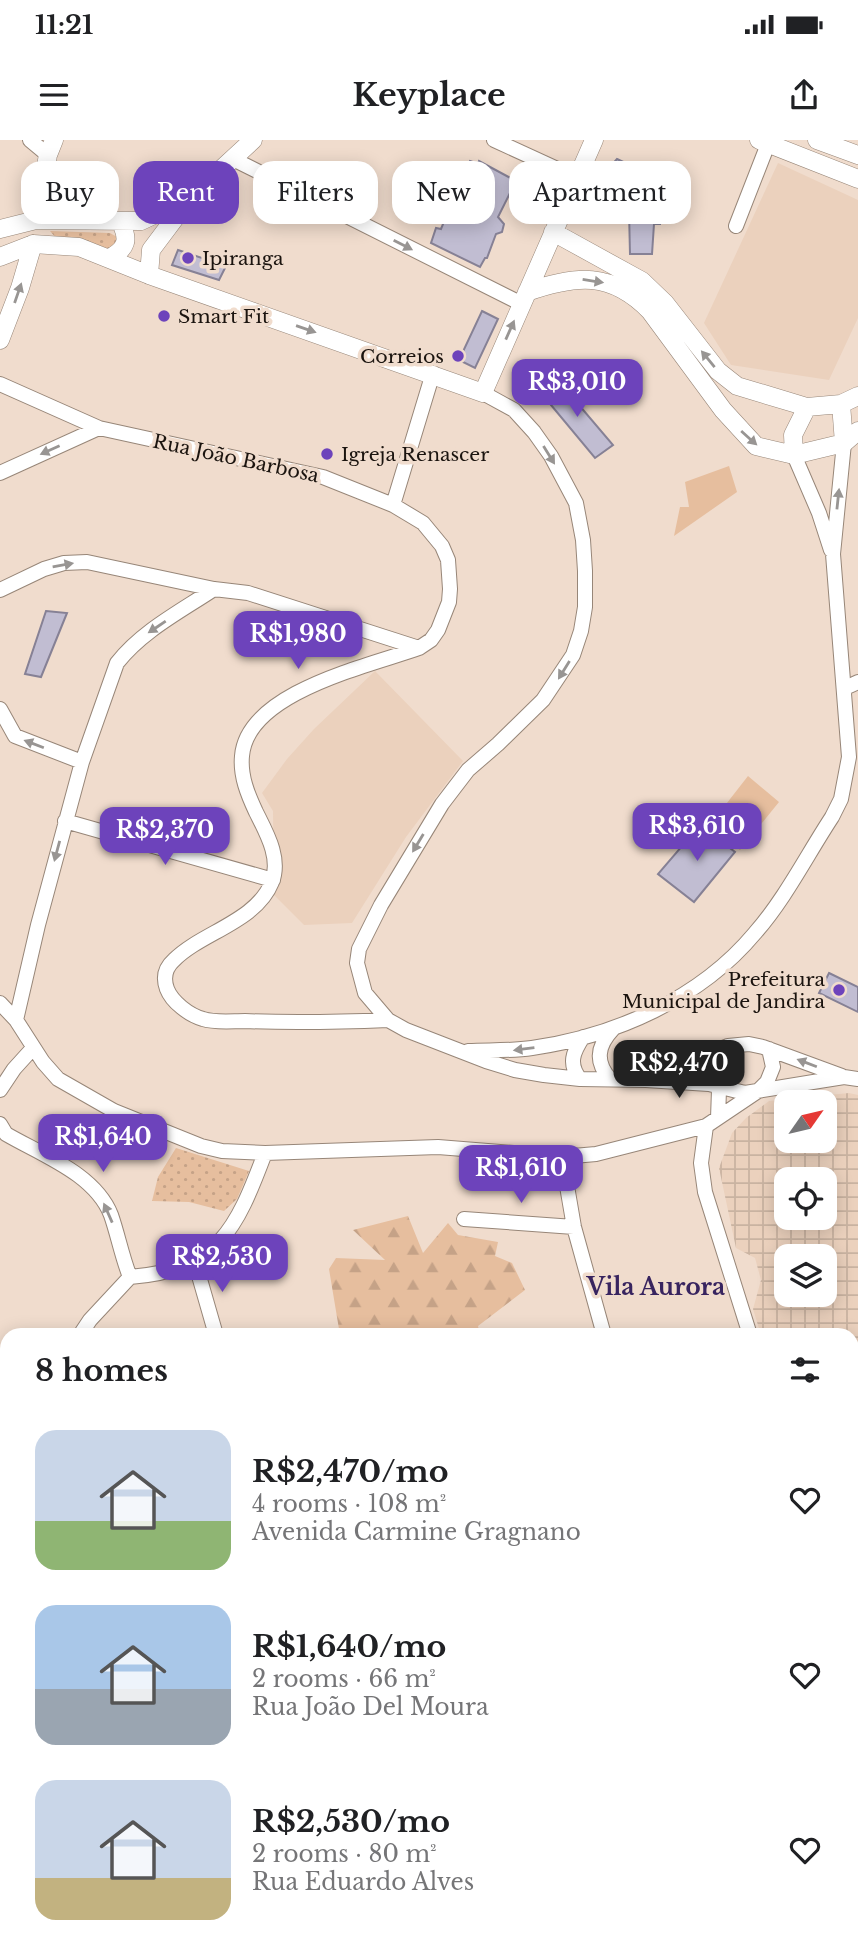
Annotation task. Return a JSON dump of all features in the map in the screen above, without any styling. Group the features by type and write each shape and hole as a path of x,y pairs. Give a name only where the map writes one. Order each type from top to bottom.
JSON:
{"main road":[{"path":"233,159 253,140"},
{"path":"585,161 594,140"},
{"path":"817,140 858,155"},
{"path":"764,142 858,179"},
{"path":"110,258 120,253 126,245 127,236 121,223 133,222"},
{"path":"0,229 21,224"},
{"path":"149,275 151,250 168,224"},
{"path":"0,257 33,244 79,247 149,275 433,373 483,393 557,224"},
{"path":"553,232 642,281 665,303 718,371 737,386 807,407 841,404 858,396"},
{"path":"0,340 33,244"},
{"path":"525,298 561,280 577,279 610,284 639,300 733,423 757,446 793,455 844,443 858,431"},
{"path":"841,404 844,443"},
{"path":"793,455 793,435 807,407"}],"street":[{"path":"30,140 51,148"},
{"path":"233,159 263,140"},
{"path":"494,140 540,161"},
{"path":"736,226 764,142"},
{"path":"233,159 525,298"},
{"path":"393,505 433,373"},
{"name":"Rua João Barbosa","path":"0,384 99,428 311,473 393,505 428,528 442,546 448,560 450,589 444,617 431,640 419,648"},
{"path":"483,393 514,410 534,432 551,456 576,503 585,571 581,631 573,655 543,700 468,770 442,804 359,949 359,978 365,993 388,1020 426,1039 515,1070 580,1079 646,1080 718,1086 745,1093 851,1078"},
{"path":"0,473 99,428"},
{"path":"832,554 844,443"},
{"path":"463,1051 512,1050 583,1037 612,1029 696,987 755,933 780,898 841,799 849,757 851,685 832,554 819,513 793,455"},
{"path":"0,590 44,569 64,563 87,562 214,589 248,593 419,648"},
{"path":"16,1020 65,821 82,762 117,663 147,633 214,589"},
{"path":"388,1020 296,1023 203,1020 169,995 165,972 182,952 254,907 265,896 273,880 273,849 250,798 242,772 242,754 256,723 284,699 305,687 419,648"},
{"path":"0,709 15,736 82,762"},
{"path":"65,821 273,880"},
{"path":"0,1003 16,1020 33,1048 58,1079 99,1104 201,1146 222,1151 265,1153 438,1147 562,1157 608,1151 712,1122 758,1091 772,1074 769,1049"},
{"path":"610,1079 598,1057 612,1029"},
{"path":"580,1079 573,1069 572,1059 583,1037"},
{"path":"646,1080 728,1046 750,1044 851,1078"},
{"path":"728,1046 720,1062 712,1122 701,1163 705,1192 748,1328"},
{"path":"0,1090 33,1048"},
{"path":"0,1124 6,1134 91,1186 110,1214 130,1277"},
{"path":"85,1328 130,1277 156,1275 195,1262 224,1238 247,1197 265,1153"},
{"path":"562,1157 574,1227 602,1328"},
{"path":"464,1219 574,1227"},
{"path":"195,1262 214,1328"}],"shaded area":[{"path":"778,163 858,200 858,318 829,380 731,365 704,323"},
{"path":"375,671 463,761 406,837 352,923 304,925 274,895 273,811 262,793 314,729"},
{"path":"837,1094 858,1095 858,1328 759,1328 753,1309 761,1280 755,1258 736,1248 719,1168 732,1133 746,1118 769,1101 774,1100 774,1153 837,1153"}],"green space":[{"path":"50,231 110,233 117,237 119,244 113,252 56,238"},
{"path":"729,466 737,492 674,536 680,507 689,507 685,482"},
{"path":"748,776 779,802 740,850 709,826"},
{"path":"176,1148 249,1171 237,1199 224,1211 189,1202 152,1201 158,1177"},
{"path":"408,1216 423,1253 448,1223 458,1235 498,1242 495,1256 512,1263 525,1290 478,1328 339,1328 329,1269 336,1258 385,1260 353,1230"}],"building":[{"path":"495,170 509,177 509,195 498,217 504,224 502,232 496,234 487,258 480,267 431,243 436,228 441,229 443,224 495,224"},
{"path":"629,224 654,224 652,254 630,254"},
{"name":"Ipiranga","path":"178,250 226,266 219,280 172,265"},
{"path":"482,311 498,319 475,368 459,360"},
{"path":"556,378 613,445 595,458 541,393"},
{"path":"46,611 67,613 41,677 25,674"},
{"path":"700,825 735,852 694,902 658,874"},
{"name":"Prefeitura Municipal de Jandira","path":"829,973 858,987 858,1012 819,993"}],"place":[{"name":"Ipiranga","path":"188,258"},
{"name":"Smart Fit","path":"164,316"},
{"name":"Correios","path":"458,356"},
{"name":"Igreja Renascer","path":"327,454"},
{"name":"Prefeitura Municipal de Jandira","path":"839,990"}],"district":[{"name":"Vila Aurora","path":"656,1287"}]}
